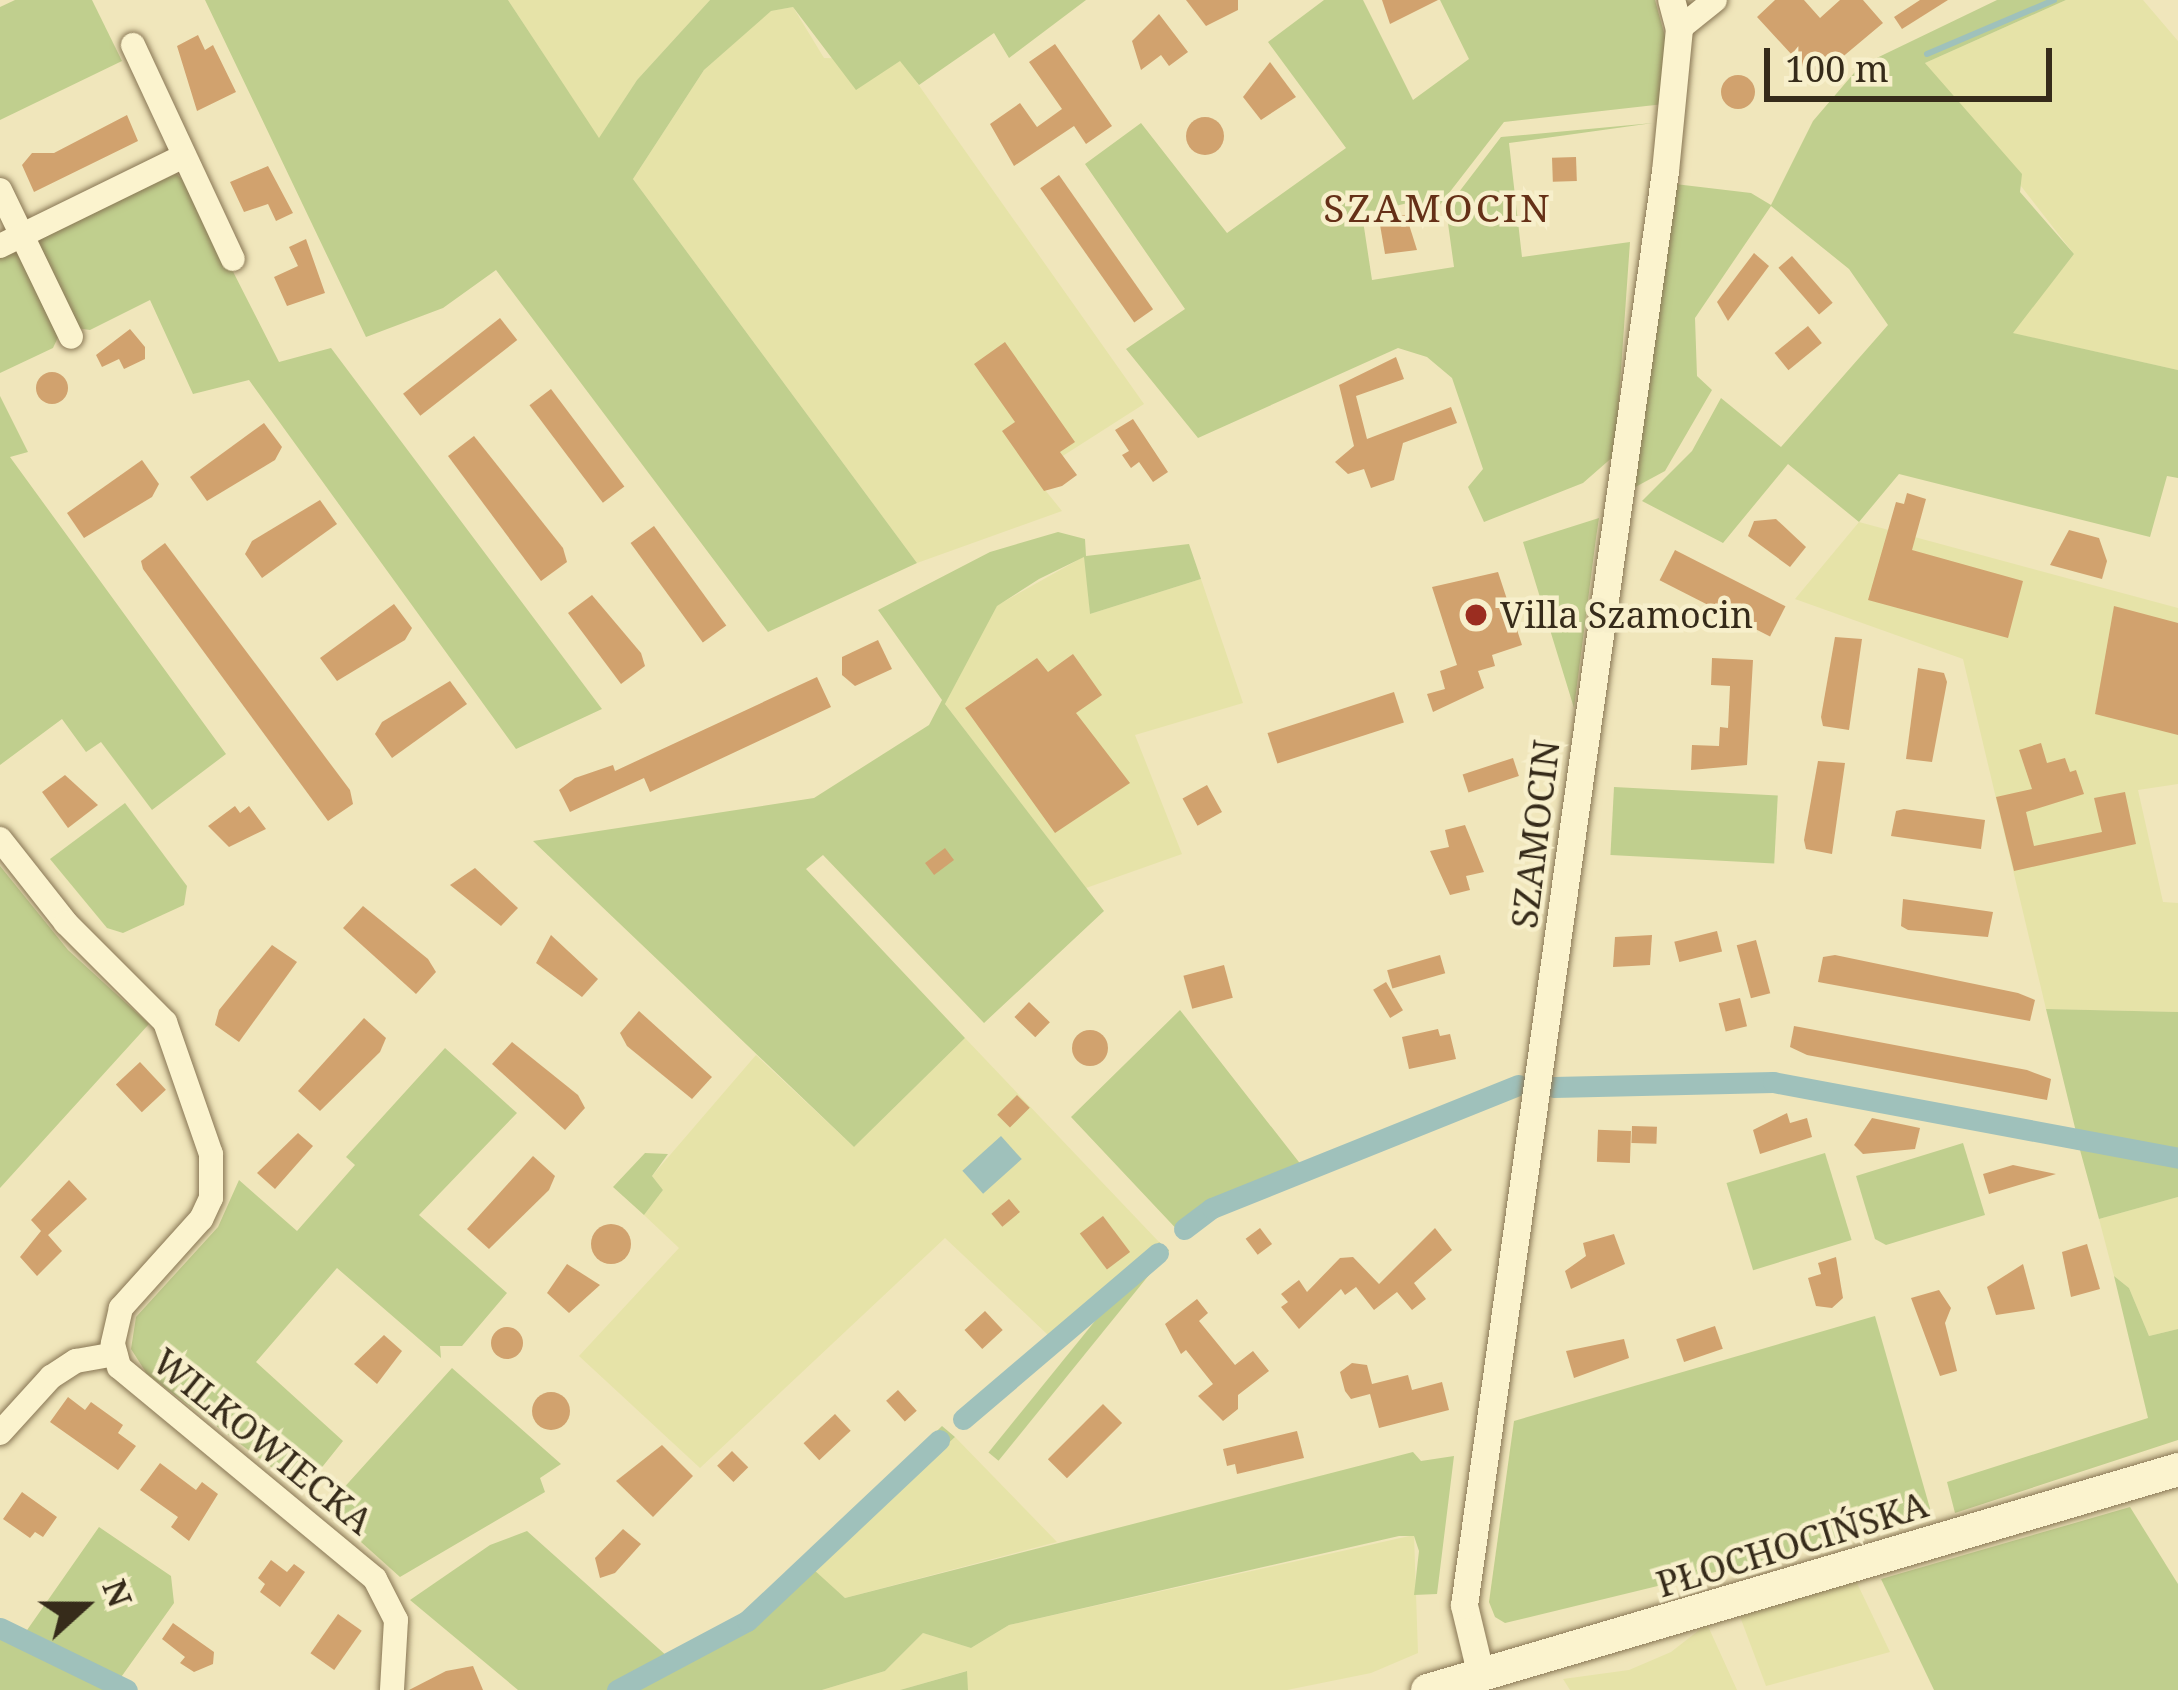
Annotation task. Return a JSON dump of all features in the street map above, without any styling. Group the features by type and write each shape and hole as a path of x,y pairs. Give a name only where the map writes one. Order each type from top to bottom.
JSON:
{"main road":[{"name":"PŁOCHOCIŃSKA","path":"1427,1690 2178,1468"}],"street":[{"name":"SZAMOCIN","path":"1481,1676 1464,1605 1679,29 1671,0"},
{"path":"1679,29 1715,0"},
{"path":"133,45 233,259"},
{"path":"11,241 182,157"},
{"path":"0,190 11,241 71,337"},
{"name":"WILKOWIECKA","path":"0,839 66,922 165,1022 211,1154 212,1198 122,1308 115,1354 133,1385 375,1579 396,1621 392,1690"},
{"path":"0,1433 51,1377 76,1361 115,1354"}],"shaded area":[{"path":"508,0 710,0 637,80 599,139"},
{"path":"2066,0 2143,0 2178,41 2178,370 2012,333 2074,254 1925,63"},
{"path":"793,7 824,58 901,60 1144,404 1033,475 1062,511 917,563 633,179 704,70 770,11"},
{"path":"1859,522 2178,608 2178,784 2138,790 2163,902 2178,903 2178,1012 2046,1009 1963,659 1795,599"},
{"path":"1085,556 1090,614 1201,579 1243,703 1135,735 1182,854 1086,888 945,704 996,606"},
{"path":"965,1038 1159,1242 1048,1335 945,1238 700,1468 579,1356 679,1248 644,1215 663,1190 652,1176 756,1055 854,1147"},
{"path":"2178,1197 2178,1329 2149,1336 2129,1288 2114,1276 2099,1219"},
{"path":"955,1437 1057,1542 845,1598 813,1570"},
{"path":"1414,1535 1418,1653 1371,1673 1287,1690 968,1690 966,1671 900,1690 822,1690 885,1671 923,1633 971,1648 1009,1625"},
{"path":"1856,1581 1890,1652 1766,1686 1739,1614"},
{"path":"1707,1624 1737,1690 1570,1690 1563,1679 1629,1670 1671,1652"}],"green space":[{"path":"15,0 92,0 122,61 0,120 0,7"},
{"path":"205,0 508,0 599,138 637,80 710,0 1086,0 1009,58 994,33 919,85 900,61 856,90 793,7 771,11 704,70 633,179 917,563 768,632 496,270 443,308 366,337"},
{"path":"1324,0 1363,0 1413,100 1469,59 1440,0 1655,0 1666,40 1664,104 1504,122 1432,215 1412,202 1362,214 1372,280 1454,267 1446,209 1501,137 1653,123 1509,143 1522,257 1630,242 1615,455 1583,483 1484,522 1468,487 1483,469 1452,378 1427,357 1398,348 1198,438 1126,349 1185,309 1085,164 1141,123 1227,233 1346,148 1268,42"},
{"path":"1997,0 2066,0 1925,63 2022,174 2020,192 2074,254 2013,333 2178,370 2178,478 2167,476 2150,537 1899,474 1859,522 1788,464 1723,543 1642,501 1692,451 1721,398 1781,447 1888,325 1849,269 1771,206 1695,318 1697,376 1712,390 1665,471 1628,491 1675,184 1751,193 1771,205 1813,121 1860,66"},
{"path":"176,174 189,185 279,362 331,348 602,709 516,749 249,380 193,394 150,300 90,330 76,328 38,244 42,234"},
{"path":"16,251 60,333 53,348 0,373 0,256"},
{"path":"0,396 28,452 10,457 226,754 152,810 101,742 86,752 62,719 0,765"},
{"path":"1599,518 1596,538 1574,708 1523,542"},
{"path":"1058,532 1085,539 1086,556 1189,544 1201,579 1090,614 1084,557 997,606 945,704 1104,911 984,1023 823,855 806,869 965,1038 854,1147 533,841 814,798 929,725 942,700 878,610 990,552"},
{"path":"1614,787 1778,796 1774,863 1610,855"},
{"path":"125,803 187,886 184,905 123,933 107,928 50,859"},
{"path":"0,866 68,950 149,1024 0,1188"},
{"path":"2046,1009 2178,1012 2178,1197 2099,1219 2080,1150 1779,1088 1550,1094 1550,1083 1754,1076 2078,1140"},
{"path":"1180,1010 1302,1166 1531,1078 1526,1089 1215,1212 1184,1237 1071,1117"},
{"path":"445,1048 517,1113 419,1215 507,1293 462,1346 440,1346 441,1358 337,1268 256,1362 343,1441 303,1491 147,1374 131,1349 136,1317 218,1227 239,1180 297,1231 355,1165 346,1157"},
{"path":"1963,1143 1985,1215 1886,1245 1875,1239 1856,1176"},
{"path":"645,1153 668,1154 652,1176 663,1190 644,1215 613,1187"},
{"path":"1825,1153 1852,1240 1753,1270 1727,1183"},
{"path":"1159,1242 1169,1250 999,1461 988,1453"},
{"path":"2114,1276 2129,1288 2149,1336 2178,1329 2178,1440 1955,1513 1947,1482 2148,1418"},
{"path":"1875,1316 1933,1519 1505,1623 1495,1617 1489,1602 1514,1421"},
{"path":"452,1368 561,1464 540,1478 545,1492 400,1577 332,1516 331,1502"},
{"path":"942,1426 955,1437 813,1569 845,1598 1413,1452 1421,1461 1454,1456 1437,1594 1414,1595 1419,1551 1414,1536 1399,1536 1009,1625 971,1648 923,1633 885,1671 822,1690 518,1690 410,1600 490,1545 527,1531 668,1657 761,1603"},
{"path":"2130,1507 2178,1584 2178,1690 1934,1690 1881,1579"},
{"path":"99,1527 171,1576 174,1603 119,1680 137,1690 0,1690 0,1621 25,1633"},
{"path":"967,1671 968,1690 900,1690"}],"water":[{"path":"1001,1136 1022,1159 983,1194 962,1171"}],"building":[{"path":"1186,0 1238,0 1238,10 1206,26"},
{"path":"1382,0 1438,0 1390,24"},
{"path":"1775,0 1804,0 1820,18 1840,0 1863,0 1883,23 1815,80 1757,17"},
{"path":"1920,0 1948,0 1902,29 1894,17"},
{"path":"1159,14 1188,52 1169,66 1161,55 1141,70 1132,41"},
{"path":"198,35 205,50 213,45 236,92 197,111 177,46"},
{"path":"1055,44 1112,126 1086,144 1074,126 1014,166 990,124 1020,103 1037,127 1062,109 1029,62"},
{"path":"1270,62 1296,97 1261,120 1243,97"},
{"path":"1738,75 1750,80 1755,92 1750,104 1738,109 1726,104 1721,92 1726,80"},
{"path":"127,115 138,141 34,192 22,165 32,153 54,153"},
{"path":"1205,117 1218,123 1224,136 1218,149 1205,155 1192,149 1186,136 1192,123"},
{"path":"1576,157 1577,181 1553,182 1552,158"},
{"path":"268,166 293,213 276,221 268,204 244,212 230,182"},
{"path":"1059,175 1153,309 1134,323 1040,188"},
{"path":"1406,215 1417,250 1385,254 1379,219"},
{"path":"306,239 325,293 287,306 274,277 298,266 289,247"},
{"path":"1754,253 1769,266 1728,321 1717,302"},
{"path":"1792,256 1833,303 1819,315 1778,268"},
{"path":"500,318 517,340 420,416 403,394"},
{"path":"1808,326 1822,343 1788,370 1775,353"},
{"path":"130,329 145,347 145,359 124,369 119,359 102,367 96,355"},
{"path":"1005,342 1075,442 1060,452 1077,475 1062,486 1044,491 1002,431 1015,422 974,364"},
{"path":"1396,357 1404,379 1356,396 1367,439 1451,407 1457,423 1403,443 1394,480 1371,488 1364,469 1348,474 1335,462 1354,446 1339,385"},
{"path":"52,372 63,377 68,388 63,399 52,404 41,399 36,388 41,377"},
{"path":"551,389 624,486 603,503 529,405"},
{"path":"1133,419 1168,472 1153,482 1139,462 1131,468 1122,455 1129,451 1115,430"},
{"path":"264,423 282,447 275,460 207,501 190,477"},
{"path":"474,436 563,548 567,562 541,581 448,456"},
{"path":"142,460 159,484 152,497 84,538 67,513"},
{"path":"1907,493 1926,499 1912,550 2023,581 2008,638 1868,600 1896,502 1904,504"},
{"path":"320,500 337,524 262,578 245,554 252,541"},
{"path":"1776,519 1806,547 1790,567 1748,536 1754,521"},
{"path":"654,526 726,626 703,643 631,543"},
{"path":"2069,530 2099,538 2107,561 2102,579 2050,565"},
{"path":"165,543 350,790 353,804 328,821 143,569 141,561"},
{"path":"1675,550 1785,606 1770,637 1660,580"},
{"name":"Villa Szamocin","path":"1498,572 1522,645 1492,655 1495,666 1478,671 1484,688 1433,712 1427,694 1445,689 1440,671 1457,665 1432,587"},
{"path":"592,595 641,653 645,666 621,684 568,613"},
{"path":"394,604 412,628 405,640 337,681 320,658"},
{"path":"2114,606 2178,623 2178,735 2095,714"},
{"path":"1835,637 1862,639 1849,730 1823,726 1821,717"},
{"path":"878,640 892,669 855,686 842,675 842,657"},
{"path":"1073,654 1102,695 1076,713 1130,783 1055,833 965,708 1037,658 1048,672"},
{"path":"1712,658 1753,660 1747,765 1691,770 1692,745 1719,746 1720,727 1728,728 1730,686 1711,685"},
{"path":"1918,668 1944,673 1947,682 1932,762 1906,759"},
{"path":"817,677 831,707 650,792 644,778 570,812 559,790 575,778 613,765 615,771"},
{"path":"450,681 467,704 392,758 375,734 382,722"},
{"path":"1394,692 1404,722 1277,764 1268,733"},
{"path":"2041,743 2047,763 2065,758 2070,772 2076,770 2084,794 2026,812 2034,846 2102,832 2094,798 2125,792 2136,844 2014,871 1996,797 2032,789 2019,750"},
{"path":"1513,758 1519,776 1468,792 1463,774"},
{"path":"1818,761 1845,763 1832,854 1806,849 1804,840"},
{"path":"65,775 98,805 68,828 42,792"},
{"path":"1207,785 1222,812 1198,826 1183,799"},
{"path":"235,806 240,813 249,806 266,829 229,847 208,826"},
{"path":"1896,811 1985,820 1981,849 1891,836"},
{"path":"1465,825 1484,872 1466,876 1470,890 1450,895 1430,851 1449,847 1445,830"},
{"path":"945,848 954,860 934,875 925,863"},
{"path":"475,868 518,908 501,926 450,885"},
{"path":"1903,899 1993,912 1988,937 1908,930 1901,926"},
{"path":"363,906 428,959 436,972 416,994 343,928"},
{"path":"1717,931 1722,951 1679,962 1674,942"},
{"path":"551,935 598,979 582,997 536,963"},
{"path":"1652,935 1650,965 1613,967 1615,937"},
{"path":"1756,940 1770,993 1751,998 1737,945"},
{"path":"272,945 297,962 239,1042 215,1025 219,1010"},
{"path":"1440,955 1445,973 1392,988 1387,970"},
{"path":"1835,955 2018,993 2035,1000 2030,1021 1818,982 1823,957"},
{"path":"1224,965 1233,998 1192,1009 1183,976"},
{"path":"1386,982 1403,1010 1390,1018 1373,990"},
{"path":"1740,998 1747,1026 1726,1031 1719,1003"},
{"path":"1029,1002 1050,1022 1035,1037 1014,1017"},
{"path":"639,1011 712,1077 692,1099 627,1046 620,1033"},
{"path":"364,1018 386,1038 380,1052 320,1111 298,1091"},
{"path":"1794,1026 2027,1070 2051,1079 2047,1100 1807,1055 1790,1047"},
{"path":"1438,1029 1440,1036 1450,1034 1456,1059 1409,1069 1402,1037"},
{"path":"1090,1030 1103,1035 1108,1048 1103,1061 1090,1066 1077,1061 1072,1048 1077,1035"},
{"path":"512,1042 578,1095 585,1108 565,1130 492,1064"},
{"path":"140,1062 166,1090 142,1112 116,1085"},
{"path":"1017,1095 1030,1108 1010,1128 997,1115"},
{"path":"1787,1113 1790,1123 1807,1118 1812,1137 1760,1154 1753,1130"},
{"path":"1872,1118 1920,1128 1915,1149 1863,1154 1854,1145"},
{"path":"1632,1126 1657,1127 1656,1144 1631,1143"},
{"path":"1598,1130 1631,1131 1630,1163 1597,1162"},
{"path":"298,1133 313,1146 275,1189 257,1173"},
{"path":"533,1156 555,1176 549,1190 489,1249 467,1229"},
{"path":"2013,1165 2056,1174 1989,1194 1983,1174"},
{"path":"69,1180 87,1199 48,1235 62,1251 37,1276 20,1257 41,1231 31,1220"},
{"path":"1009,1199 1020,1212 1002,1227 991,1214"},
{"path":"1103,1216 1130,1252 1107,1269 1080,1233"},
{"path":"611,1224 625,1230 631,1244 625,1258 611,1264 597,1258 591,1244 597,1230"},
{"path":"1260,1228 1272,1244 1258,1255 1246,1239"},
{"path":"1435,1228 1452,1250 1414,1283 1426,1299 1412,1310 1397,1292 1374,1310 1356,1287 1345,1295 1341,1289 1299,1329 1281,1307 1288,1302 1281,1294 1299,1280 1307,1292 1340,1258 1353,1257 1379,1284"},
{"path":"1614,1234 1625,1264 1571,1289 1565,1271 1586,1256 1583,1243"},
{"path":"2087,1244 2100,1289 2071,1297 2062,1252"},
{"path":"1836,1257 1843,1298 1832,1308 1816,1306 1808,1278 1821,1274 1818,1263"},
{"path":"567,1264 600,1285 569,1313 547,1293"},
{"path":"2023,1264 2035,1309 1996,1315 1987,1287"},
{"path":"1939,1290 1951,1308 1945,1323 1957,1371 1940,1376 1911,1298"},
{"path":"1197,1299 1208,1313 1199,1321 1235,1365 1253,1351 1269,1371 1238,1395 1238,1409 1223,1421 1198,1396 1213,1384 1186,1350 1181,1354 1165,1324"},
{"path":"985,1311 1003,1330 982,1349 965,1330"},
{"path":"1715,1326 1723,1349 1684,1362 1676,1339"},
{"path":"507,1327 518,1332 523,1343 518,1354 507,1359 496,1354 491,1343 496,1332"},
{"path":"384,1335 402,1351 377,1384 354,1364"},
{"path":"1624,1339 1629,1358 1574,1378 1566,1351"},
{"path":"1352,1363 1367,1365 1372,1384 1408,1375 1412,1390 1442,1382 1449,1410 1379,1428 1370,1394 1351,1399 1345,1391 1340,1372"},
{"path":"898,1390 917,1411 905,1422 886,1401"},
{"path":"551,1392 564,1398 570,1411 564,1424 551,1430 538,1424 532,1411 538,1398"},
{"path":"68,1397 85,1410 91,1402 123,1425 118,1433 136,1446 118,1470 50,1422"},
{"path":"1103,1404 1122,1423 1067,1478 1048,1459"},
{"path":"835,1414 851,1431 819,1460 804,1443"},
{"path":"1297,1431 1304,1458 1237,1474 1235,1464 1227,1466 1223,1449"},
{"path":"662,1445 693,1476 653,1517 616,1481"},
{"path":"732,1451 748,1467 733,1482 717,1466"},
{"path":"160,1463 196,1490 202,1482 218,1494 189,1541 171,1527 178,1517 140,1490"},
{"path":"22,1492 57,1517 43,1537 35,1532 30,1538 3,1519"},
{"path":"623,1529 641,1544 615,1573 600,1578 595,1558"},
{"path":"271,1560 287,1572 294,1564 305,1572 280,1607 260,1592 265,1584 258,1578"},
{"path":"338,1614 362,1631 334,1670 310,1653"},
{"path":"173,1623 214,1652 213,1664 194,1672 180,1663 185,1657 162,1639"},
{"path":"473,1666 483,1690 409,1690 446,1671"}],"waterway":[{"path":"1927,54 2054,0"},
{"path":"1553,1087 1773,1082 2178,1158"},
{"path":"1184,1229 1212,1208 1518,1085"},
{"path":"963,1419 1158,1253"},
{"path":"617,1690 747,1621 939,1440"},
{"path":"0,1628 127,1690"}],"place":[{"name":"Villa Szamocin","path":"1476,615"}],"district":[{"name":"SZAMOCIN","path":"1438,207"}]}
